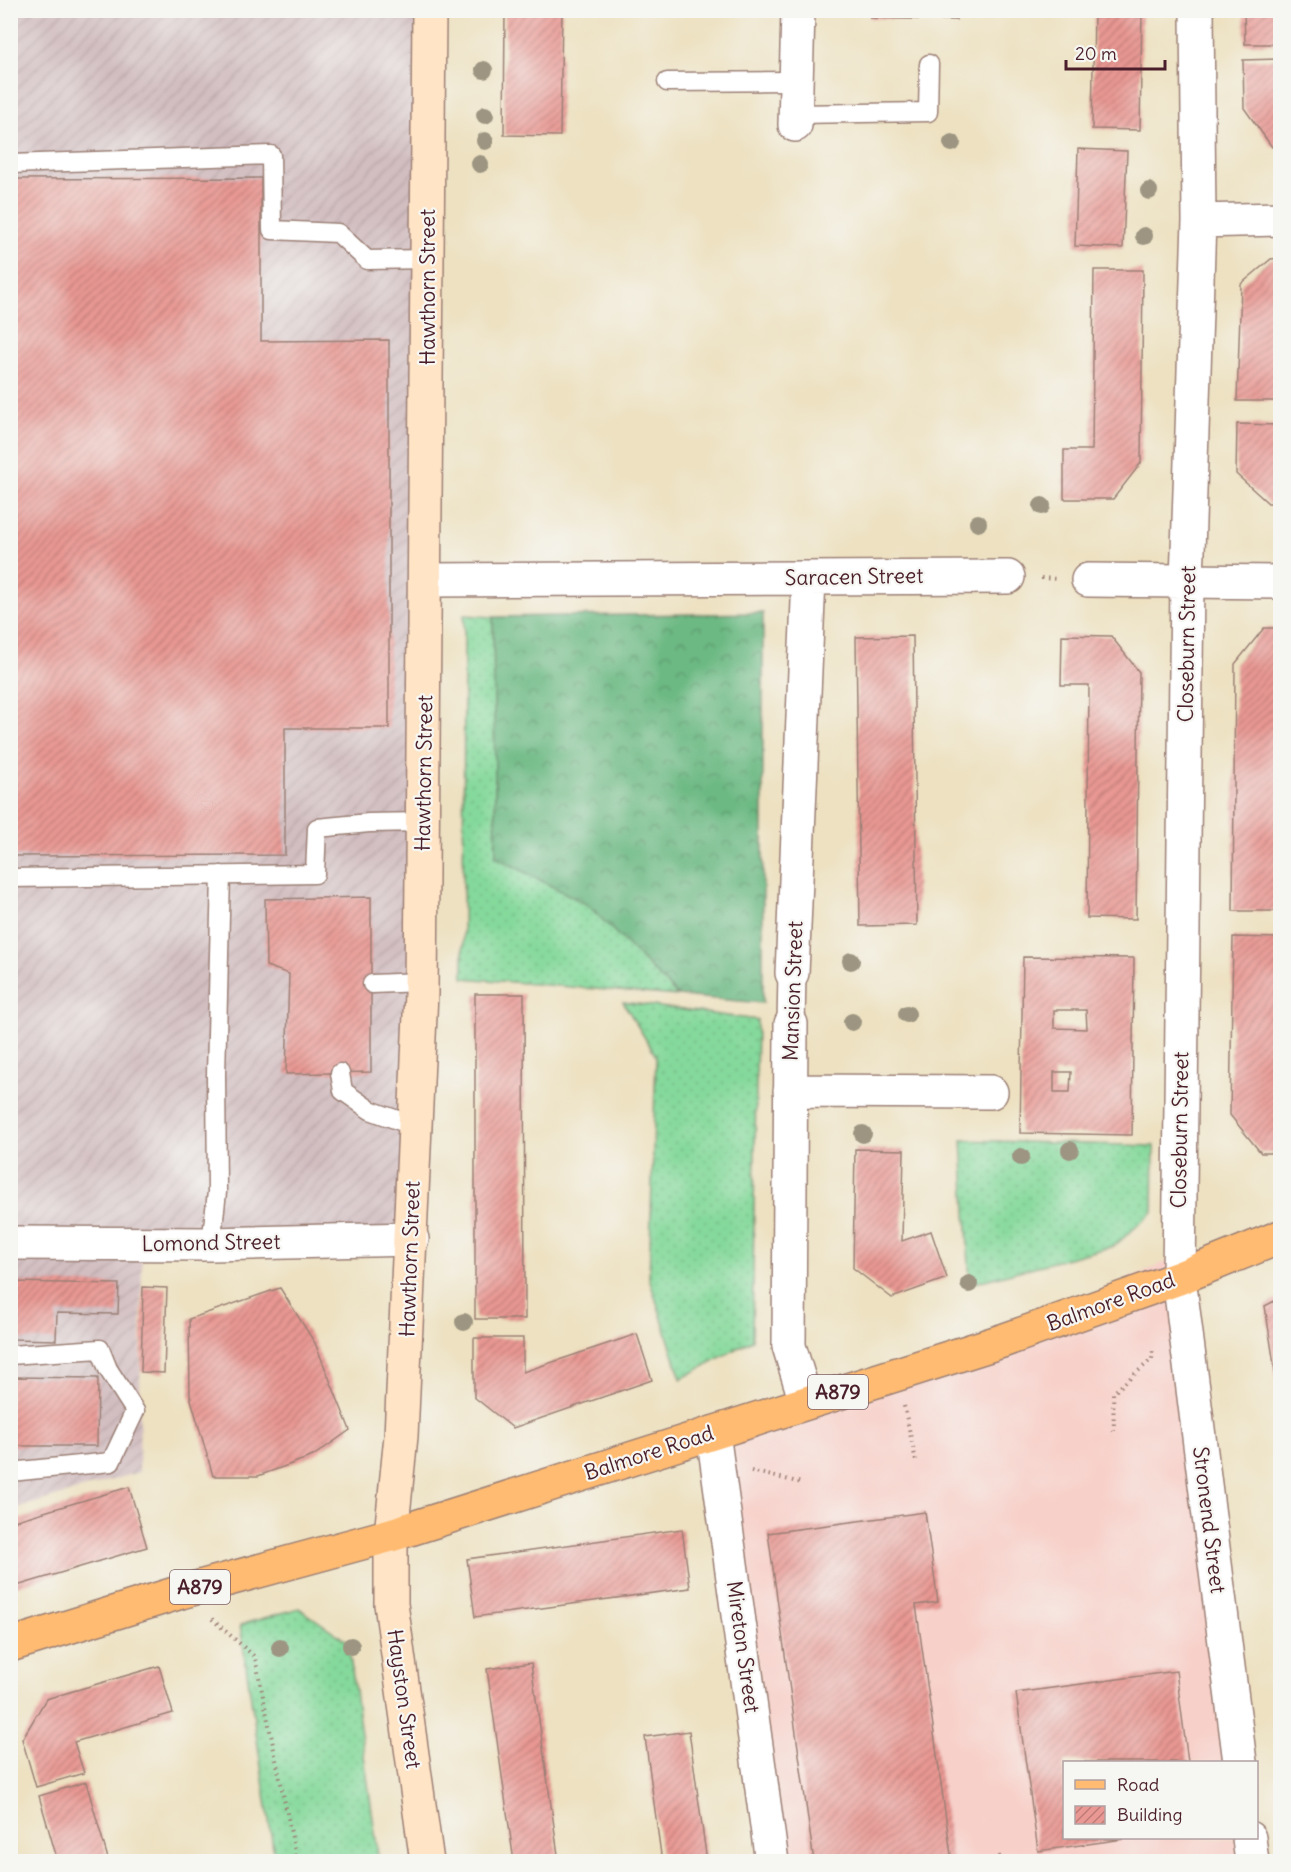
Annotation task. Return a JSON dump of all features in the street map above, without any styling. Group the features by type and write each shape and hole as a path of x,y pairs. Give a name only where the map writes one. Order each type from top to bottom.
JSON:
{"main road":[{"name":"Hawthorn Street","path":"391,1535 401,1436 412,1239 414,1126 421,982 427,580 429,10"},
{"name":"Balmore Road","path":"10,1645 181,1592 716,1448 806,1402 1002,1341 1179,1278 1281,1237"},
{"name":"Hayston Street","path":"391,1535 391,1604 427,1862"}],"street":[{"path":"795,119 798,10"},
{"name":"Closeburn Street","path":"1179,1278 1187,581 1199,221 1197,10"},
{"path":"1199,221 1281,219"},
{"name":"Saracen Street","path":"427,580 1008,577"},
{"name":"Mansion Street","path":"806,1402 789,1346 792,973 809,578"},
{"path":"1088,580 1281,582"},
{"path":"790,1091 991,1092"},
{"name":"Lomond Street","path":"10,1243 211,1244 412,1239"},
{"name":"Stronend Street","path":"1179,1278 1240,1761"},
{"name":"Mireton Street","path":"716,1448 772,1862"},
{"path":"1249,1839 1252,1862"}],"lane":[{"path":"795,119 928,112 929,64"},
{"path":"667,82 796,81"},
{"path":"10,164 271,155 272,230 338,233 367,260 428,259"},
{"path":"10,878 315,874 317,828 369,823 423,822"},
{"path":"211,1244 217,1192 216,1075 221,875"},
{"path":"372,984 421,982"},
{"path":"340,1073 343,1091 370,1110 414,1126"},
{"path":"10,1355 100,1349 108,1369 135,1411 111,1462 10,1472"}],"path":[{"path":"1008,577 1088,580"},
{"path":"1114,1431 1113,1393 1152,1359 1158,1332 1185,1326"},
{"path":"897,1374 916,1461"},
{"path":"716,1448 802,1483"},
{"path":"181,1592 255,1657 297,1862"},
{"path":"999,1855 1000,1862"}],"shaded area":[{"path":"11,11 429,11 412,1239 142,1245 139,1472 11,1510"},
{"path":"1181,1255 1241,1761 1063,1761 1063,1839 1250,1839 1252,1861 786,1861 723,1426 942,1364"}],"green space":[{"path":"763,613 763,1003 678,996 588,905 496,857 493,617"},
{"path":"464,615 493,617 496,857 588,905 678,996 463,978"},
{"path":"623,1002 757,1020 752,1340 681,1379 649,1278 656,1056"},
{"path":"962,1140 1154,1146 1153,1212 1114,1246 970,1284"},
{"path":"299,1608 348,1642 379,1861 275,1861 240,1625"}],"building":[{"path":"505,10 562,10 560,136 504,135"},
{"path":"870,10 956,10 956,20 870,18"},
{"path":"1094,10 1142,10 1140,130 1092,129"},
{"path":"1244,10 1280,10 1280,44 1245,44"},
{"path":"1280,59 1280,148 1272,147 1244,108 1243,60"},
{"path":"1078,149 1127,151 1123,248 1075,246"},
{"path":"261,178 261,341 389,340 389,728 285,728 285,855 10,856 10,179"},
{"path":"1280,258 1280,401 1237,401 1241,284 1271,259"},
{"path":"1094,270 1143,270 1141,463 1113,499 1064,499 1064,450 1092,450"},
{"path":"1237,424 1280,425 1280,503 1268,503 1236,474"},
{"path":"1264,628 1280,628 1280,911 1233,911 1235,664"},
{"path":"1062,635 1111,636 1139,672 1136,919 1087,918 1089,685 1061,685"},
{"path":"913,636 917,925 860,926 856,637"},
{"path":"371,897 371,1072 286,1074 289,974 266,966 265,899"},
{"path":"1233,937 1280,938 1280,1153 1261,1153 1230,1115"},
{"path":"1023,957 1134,958 1132,1135 1020,1133","holes":["1054,1010 1086,1010 1087,1029 1054,1028","1054,1072 1071,1072 1070,1092 1054,1092"]},
{"path":"475,994 524,994 525,1319 475,1319"},
{"path":"855,1149 904,1150 902,1241 931,1231 947,1278 892,1298 853,1268"},
{"path":"10,1282 119,1284 118,1314 57,1313 56,1340 10,1339"},
{"path":"143,1287 167,1288 164,1373 141,1372"},
{"path":"280,1288 315,1343 350,1430 313,1456 258,1476 213,1476 190,1396 189,1319"},
{"path":"1280,1298 1280,1397 1279,1397 1265,1306"},
{"path":"637,1334 652,1380 513,1428 474,1397 474,1338 523,1338 523,1372"},
{"path":"10,1377 98,1378 97,1446 10,1446"},
{"path":"129,1487 147,1547 10,1588 10,1522"},
{"path":"925,1512 938,1602 916,1605 952,1862 814,1862 768,1533"},
{"path":"682,1529 690,1588 475,1617 467,1559"},
{"path":"531,1663 559,1862 514,1862 487,1669"},
{"path":"159,1666 173,1713 74,1742 84,1773 36,1787 22,1739 46,1699"},
{"path":"1176,1671 1188,1761 1063,1761 1063,1839 1124,1839 1038,1851 1016,1693"},
{"path":"689,1731 707,1862 662,1862 645,1737"},
{"path":"86,1782 109,1862 58,1862 39,1796"}]}
